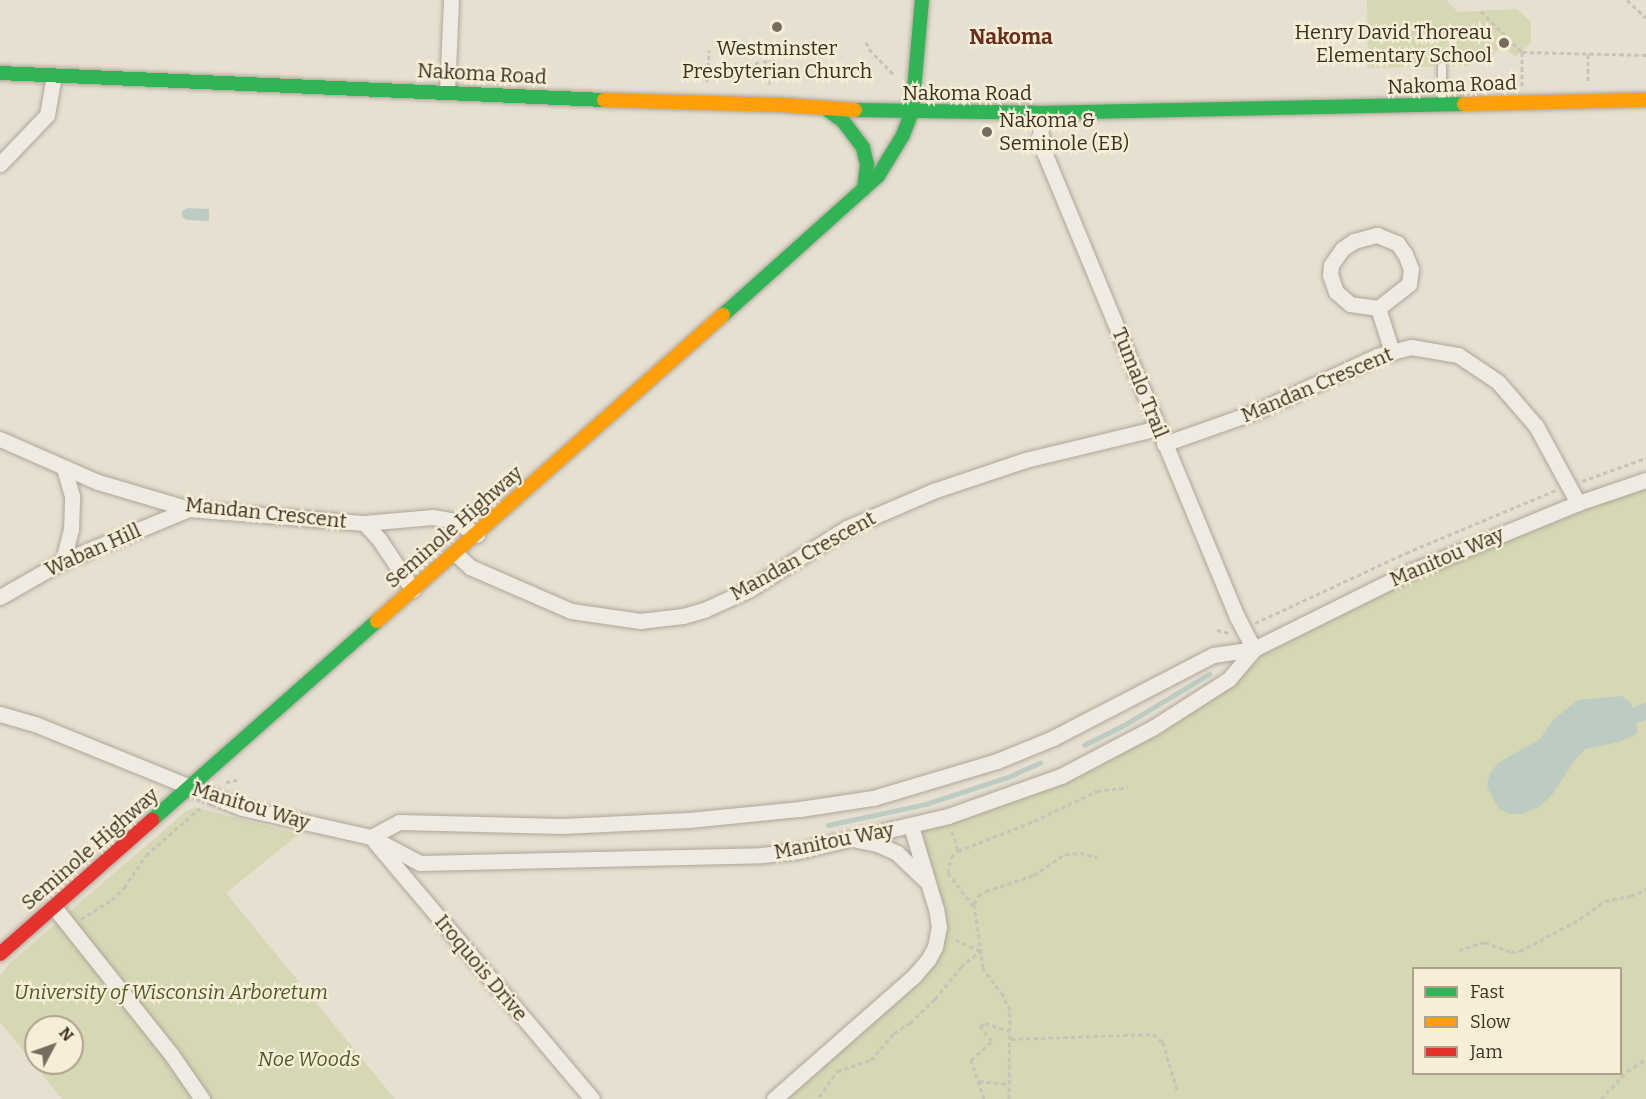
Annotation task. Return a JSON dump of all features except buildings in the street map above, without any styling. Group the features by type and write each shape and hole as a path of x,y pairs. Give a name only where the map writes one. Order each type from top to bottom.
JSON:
{"main road":[{"name":"Seminole Highway","path":"0,954 864,189 888,162 912,112 916,90 922,0"},
{"name":"Nakoma Road","path":"0,73 912,112 1037,113 1646,100"},
{"path":"825,108 843,121 863,148 867,164 864,189"}],"street":[{"path":"447,92 451,0"},
{"path":"0,164 47,114 54,76"},
{"name":"Tumalo Trail","path":"1037,113 1044,152 1164,444 1243,629 1254,649"},
{"path":"1377,235 1388,237 1400,246 1408,260 1411,277 1404,290 1378,308 1360,307 1344,300 1336,292 1330,275 1331,265 1342,249 1367,236 1377,235"},
{"path":"1378,308 1392,352"},
{"name":"Mandan Crescent","path":"1164,444 1257,411 1377,356 1411,347 1458,355 1498,382 1536,426 1578,503"},
{"name":"Mandan Crescent","path":"455,553 470,567 571,611 640,621 683,616 704,610 750,589 847,528 933,491 1025,460 1158,428"},
{"name":"Mandan Crescent","path":"0,439 98,482 189,509 364,523 433,517 456,521 477,534"},
{"path":"63,561 71,530 72,496 64,468"},
{"name":"Manitou Way","path":"371,837 399,822 562,826 643,822 800,809 873,798 997,761 1053,738 1213,655 1254,649 1405,574 1578,503 1646,480"},
{"name":"Waban Hill","path":"0,597 63,561 189,509"},
{"name":"Mandan Crescent","path":"364,523 379,539 412,590"},
{"name":"Manitou Way","path":"0,714 35,724 242,808 371,837 420,863 762,855 911,826 948,816 1061,776 1154,727 1229,679 1254,649"},
{"path":"774,1099 913,977 928,960 937,934 936,909 911,826"},
{"name":"Iroquois Drive","path":"371,837 592,1099"},
{"path":"851,839 877,844 897,853 928,883"},
{"path":"54,907 171,1054 202,1099"}],"lane":[{"path":"1442,67 1442,105"}],"path":[{"path":"1627,0 1646,18"},
{"path":"1481,11 1522,52 1646,56"},
{"path":"866,42 869,49 893,74"},
{"path":"707,81 709,50"},
{"path":"1522,52 1522,103"},
{"path":"1588,54 1588,81"},
{"path":"707,76 770,60 769,84"},
{"path":"1217,630 1227,634 1243,629 1406,553 1570,485 1646,459"},
{"path":"226,782 237,780"},
{"path":"974,907 948,873 951,857 958,851 1034,821 1097,791 1128,786"},
{"path":"79,921 112,900 134,876 146,855 200,808"},
{"path":"952,831 958,851"},
{"path":"1009,1099 1011,1032 1008,1003 983,968 974,907 978,896 986,891 1034,875 1065,854 1080,853 1098,857"},
{"path":"1459,950 1485,942 1510,952 1520,951 1580,919 1605,901 1631,896 1646,889"},
{"path":"937,934 960,941 980,951"},
{"path":"819,1097 837,1071 871,1060 894,1033 910,1023 935,999 961,966 980,951"},
{"path":"984,1099 971,1060 992,1041 980,1026 984,1023 1011,1032"},
{"path":"1011,1039 1152,1035 1163,1042 1177,1090"},
{"path":"1601,1099 1627,1071 1646,1059"},
{"path":"978,1080 1009,1084"}],"green space":[{"path":"1367,0 1446,0 1458,12 1517,9 1531,22 1531,43 1515,57 1503,46 1487,59 1468,59 1469,66 1368,68"},
{"path":"1646,480 1646,1099 774,1099 913,977 939,927 911,826 1022,791 1229,679 1254,649 1336,608"},
{"name":"University of Wisconsin Arboretum","path":"194,807 299,834 226,893 395,1099 62,1099 43,1075 84,1075 84,1015 24,1015 24,1052 0,1022 0,976 10,963 185,812"}],"shaded area":[{"path":"188,208 209,209 209,221 187,220 182,217 182,211"},
{"path":"1622,696 1629,701 1636,712 1637,734 1619,742 1586,749 1577,757 1552,795 1539,807 1522,814 1510,814 1499,809 1487,787 1490,773 1498,763 1540,739 1553,720 1578,700"}],"waterway":[{"path":"1084,745 1126,724 1209,674"},
{"path":"1637,715 1646,711"},
{"path":"828,825 926,804 1008,777 1040,763"}],"traffic: fast":[{"path":"723,315 878,176 903,135 912,112 922,0"},
{"path":"0,73 604,100"},
{"path":"855,110 1037,113 1464,104"},
{"path":"825,108 843,121 863,148 867,164 864,189"},
{"path":"152,820 377,621"}],"traffic: slow":[{"path":"604,100 782,105 855,110"},
{"path":"1464,104 1646,100"},
{"path":"377,621 723,315"}],"traffic: jam":[{"path":"0,954 152,820"}],"place":[{"name":"Westminster Presbyterian Church","path":"777,27"},
{"name":"Henry David Thoreau Elementary School","path":"1504,43"},
{"name":"Nakoma & Seminole (EB)","path":"987,132"}],"district":[{"name":"Nakoma","path":"1011,37"}],"park label":[{"name":"Noe Woods","path":"309,1059"}]}
